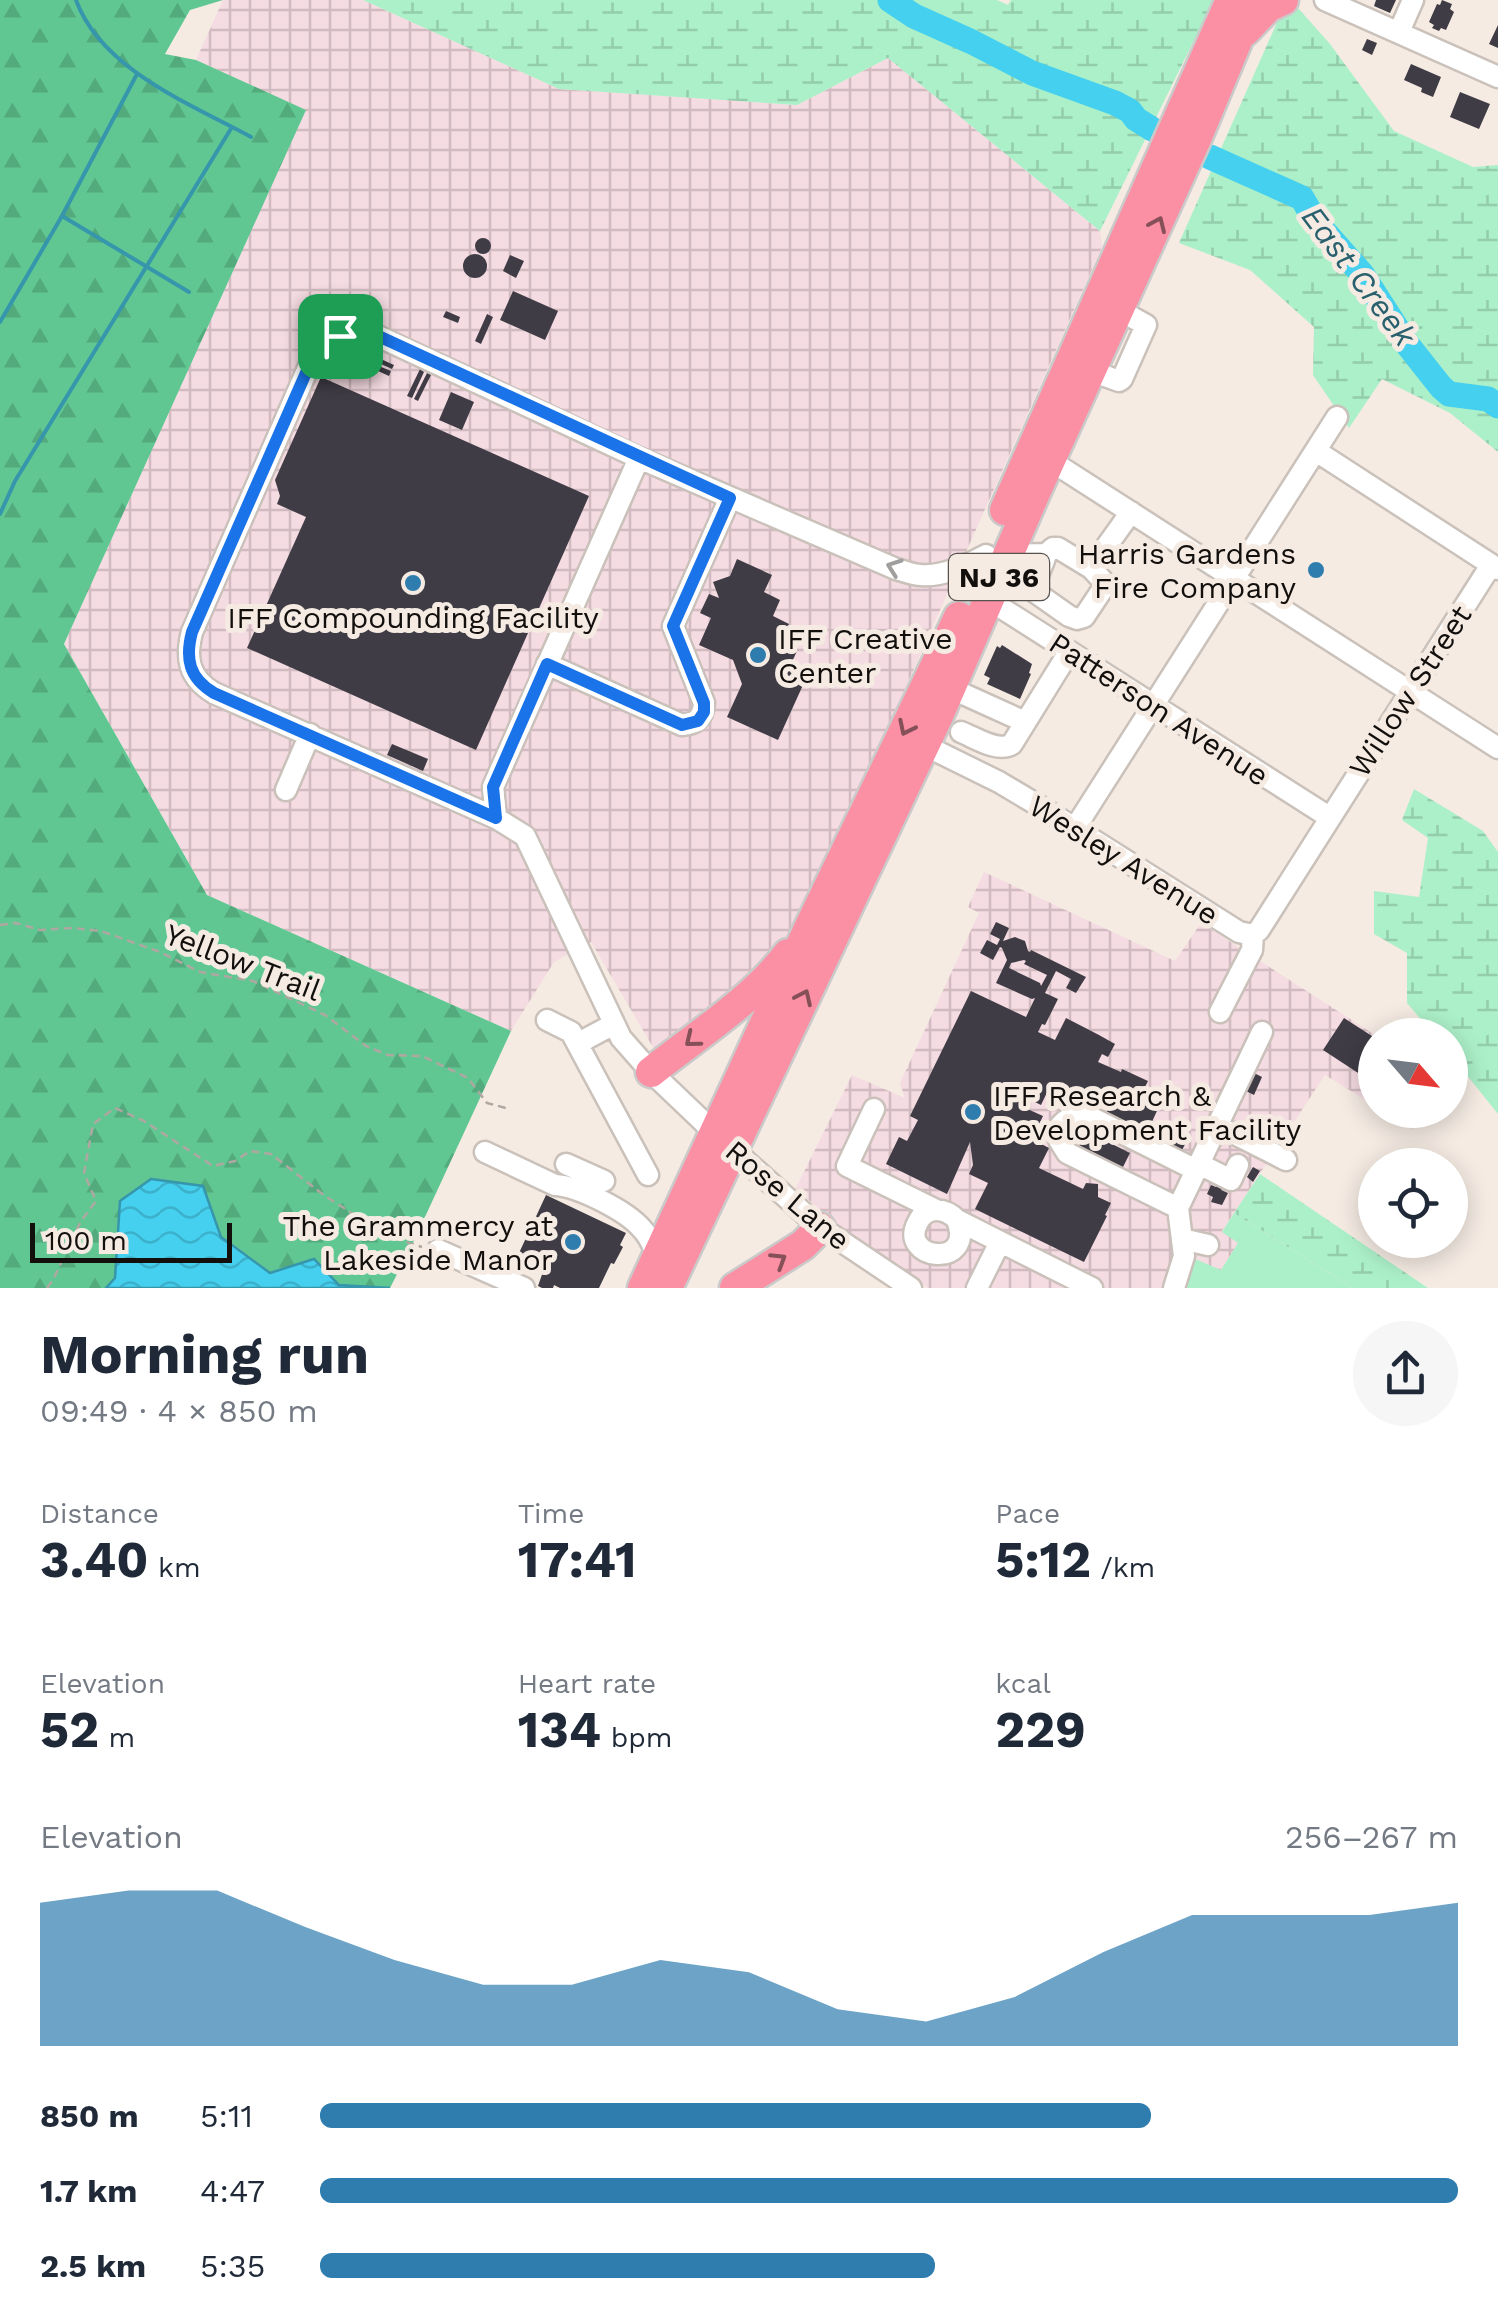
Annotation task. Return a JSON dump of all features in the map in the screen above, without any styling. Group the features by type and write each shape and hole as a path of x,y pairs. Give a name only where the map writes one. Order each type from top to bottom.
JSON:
{"highway":[{"name":"NJ 36","path":"644,1288 676,1217 724,1141 950,688 989,600 997,555 1231,0"},
{"name":"NJ 36","path":"667,1288 811,924 956,623 1051,461 1196,140 1254,0"},
{"path":"1236,41 1268,7 1283,0"},
{"path":"652,1072 777,969 811,924"},
{"path":"735,1288 803,1245 820,1228"}],"street":[{"path":"1325,0 1498,77"},
{"path":"1399,32 1413,0"},
{"name":"Rose Lane","path":"912,1288 820,1228 724,1141 621,1038 525,836 496,818 205,688 188,663 188,648 309,366 316,353 328,344 354,333 374,334 638,458 896,568 921,576 997,555"},
{"path":"1074,828 1337,417"},
{"path":"1316,452 1494,567"},
{"path":"496,818 493,787 638,458"},
{"path":"1051,461 1498,748"},
{"path":"547,664 682,725 698,721 704,703 673,626 730,498"},
{"path":"1091,568 1130,512"},
{"path":"1058,548 1091,568 1104,582 1084,616 1069,616 1036,592 1036,578 1046,554 1058,548"},
{"path":"997,555 1046,554"},
{"name":"Willow Street","path":"1329,817 1494,567"},
{"name":"Patterson Avenue","path":"989,600 1329,817"},
{"path":"962,732 1006,748 1012,744 1070,652"},
{"path":"950,688 1025,722"},
{"path":"286,790 310,734"},
{"name":"Wesley Avenue","path":"924,744 1000,782 1239,932 1253,935 1329,817"},
{"path":"1220,1012 1252,950 1253,935"},
{"path":"548,1020 571,1032 648,1175"},
{"path":"579,1046 614,1024"},
{"path":"1174,1288 1184,1256 1178,1208 1262,1032"},
{"path":"874,1109 847,1166 936,1210 946,1211 1092,1288"},
{"path":"1178,1208 1067,1153 1059,1140 1060,1126 1078,1115 1086,1116 1203,1154 1231,1180 1243,1167"},
{"path":"1203,1154 1225,1131 1286,1160"},
{"path":"485,1152 623,1213 648,1237 658,1257"},
{"path":"566,1164 604,1182"},
{"path":"936,1210 925,1214 916,1225 916,1240 926,1252 941,1255 954,1248 960,1234 957,1220"},
{"path":"638,1225 656,1225 676,1217"},
{"path":"1182,1244 1206,1240"},
{"path":"978,1288 1000,1242"},
{"path":"1160,1288 1182,1244"},
{"path":"438,1250 524,1288"}],"path":[{"name":"Yellow Trail","path":"0,925 101,931 160,952 200,972 254,981 325,1015 366,1046 388,1055 422,1056 468,1078 487,1103 506,1108"},
{"path":"46,1288 81,1221 96,1201 84,1173 93,1124 115,1108 144,1121 213,1166 235,1161 250,1151 271,1154 325,1196 377,1229 412,1245 438,1250"}],"shaded area":[{"path":"223,0 363,0 559,89 797,105 888,58 1100,231 1102,247 896,709 792,928 762,970 654,1049 591,942 554,962 511,1031 207,895 64,644 305,110 196,60"},
{"path":"984,872 1175,961 1201,923 1358,1024 1358,1095 1325,1075 1222,1231 1239,1242 1220,1271 1188,1256 1179,1288 928,1288 839,1228 796,1188 852,1075 905,1098 900,1083 979,913 968,907"}],"green space":[{"path":"0,0 223,0 190,10 165,54 196,60 306,110 64,644 207,895 511,1031 390,1288 339,1285 314,1259 271,1273 221,1237 203,1186 120,1202 115,1278 106,1288 0,1288"},
{"path":"363,0 997,0 1008,5 1011,0 1214,0 1100,231 888,58 797,105 559,89"},
{"path":"1287,0 1330,44 1394,131 1473,167 1498,165 1498,452 1450,413 1382,379 1349,428 1313,375 1314,327 1250,270 1179,243"},
{"path":"1414,789 1483,831 1498,852 1498,1114 1468,1076 1468,1018 1420,1018 1407,1003 1407,953 1374,934 1374,891 1419,897 1428,838 1402,820"},
{"path":"1260,1174 1358,1240 1358,1258 1384,1258 1428,1288 1353,1288 1234,1213"},
{"path":"1234,1213 1353,1288 1179,1288 1188,1256 1221,1270 1238,1243 1222,1232"}],"water":[{"path":"151,1179 203,1186 221,1237 270,1273 314,1259 339,1285 390,1288 106,1288 115,1278 120,1201"}],"building":[{"path":"1376,0 1396,0 1390,13 1374,6"},
{"path":"1442,0 1452,4 1450,9 1454,12 1446,30 1439,31 1429,22"},
{"path":"1498,25 1498,48 1489,44"},
{"path":"1367,39 1377,43 1372,55 1362,50"},
{"path":"1411,64 1441,77 1433,97 1404,80"},
{"path":"1460,92 1490,104 1479,129 1450,117"},
{"path":"483,238 491,246 483,254 475,246"},
{"path":"475,254 484,257 484,275 475,278 466,275 463,266 466,257"},
{"path":"510,255 524,261 516,278 503,271"},
{"path":"513,291 558,311 545,340 500,320"},
{"path":"446,311 460,317 458,323 443,317"},
{"path":"487,314 493,317 481,344 475,341"},
{"path":"372,355 394,365 392,369 370,359"},
{"path":"369,362 391,371 389,376 367,366"},
{"path":"420,369 424,372 412,398 407,396"},
{"path":"427,373 431,375 418,401 414,399"},
{"name":"IFF Compounding Facility","path":"321,377 589,496 476,750 247,648 306,517 277,504 280,496 275,480"},
{"path":"451,392 474,402 462,430 439,420"},
{"name":"IFF Creative Center","path":"737,559 772,575 764,592 780,600 773,616 789,624 781,642 798,649 790,666 808,674 778,740 727,717 742,684 733,660 699,645 711,618 700,613 709,594 719,598 713,582 730,576"},
{"path":"1002,645 1032,664 1020,699 987,684 990,678 984,675 997,646"},
{"path":"392,744 428,759 423,771 387,755"},
{"name":"IFF Research & Development Facility","path":"996,922 1009,928 1003,941 1015,937 1025,941 1028,951 1086,977 1076,993 1066,988 1071,979 1056,971 1045,993 1058,999 1038,1032 1055,1040 1066,1018 1115,1044 1108,1057 1102,1054 1098,1062 1148,1081 1142,1093 1161,1102 1146,1135 1105,1115 1108,1109 1052,1082 1041,1105 1027,1098 1023,1107 1043,1116 1032,1139 1049,1148 1039,1168 1083,1189 1086,1183 1098,1184 1098,1197 1111,1203 1084,1262 975,1209 988,1183 969,1174 973,1165 970,1142 947,1194 886,1164 899,1137 907,1141 918,1120 910,1116 971,991 1026,1017 1035,998 996,983 1007,960 1000,947 993,960 980,953 987,940 997,945 1000,939 990,934","holes":["1026,961 1024,964 1047,975 1041,986 1009,968 1011,963"]},
{"path":"1344,1018 1358,1027 1358,1073 1323,1050"},
{"path":"1254,1073 1262,1077 1254,1095 1246,1091"},
{"path":"1163,1121 1190,1135 1182,1150 1155,1137"},
{"path":"1089,1124 1097,1128 1094,1135 1130,1153 1121,1171 1077,1150"},
{"path":"1253,1167 1260,1171 1253,1182 1247,1177"},
{"path":"1220,1180 1225,1182 1221,1190 1228,1193 1222,1205 1211,1202 1213,1197 1207,1194 1211,1185 1216,1187"},
{"path":"546,1195 626,1233 620,1245 623,1247 599,1288 542,1288 538,1286 545,1266 519,1253"}],"waterway":[{"path":"76,0 88,24 126,65 175,97 251,137"},
{"name":"East Creek","path":"890,0 914,16 1032,73 1115,103 1152,129"},
{"path":"0,322 62,216 137,74"},
{"path":"0,514 15,481 232,127"},
{"name":"East Creek","path":"1210,157 1302,198 1316,222 1362,274 1407,344 1441,387 1449,394 1488,399 1498,406"},
{"path":"62,216 189,292"}],"place":[{"name":"Harris Gardens Fire Company","path":"1316,570"},
{"name":"IFF Compounding Facility","path":"413,583"},
{"name":"IFF Creative Center","path":"758,655"},
{"name":"IFF Research & Development Facility","path":"973,1112"},
{"name":"The Grammercy at Lakeside Manor","path":"573,1242"}],"route":[{"path":"374,334 730,498 673,626 704,703 698,721 682,725 547,664 493,787 496,818 205,688 188,663 192,632 309,366 316,353 340,336 374,334"}]}
